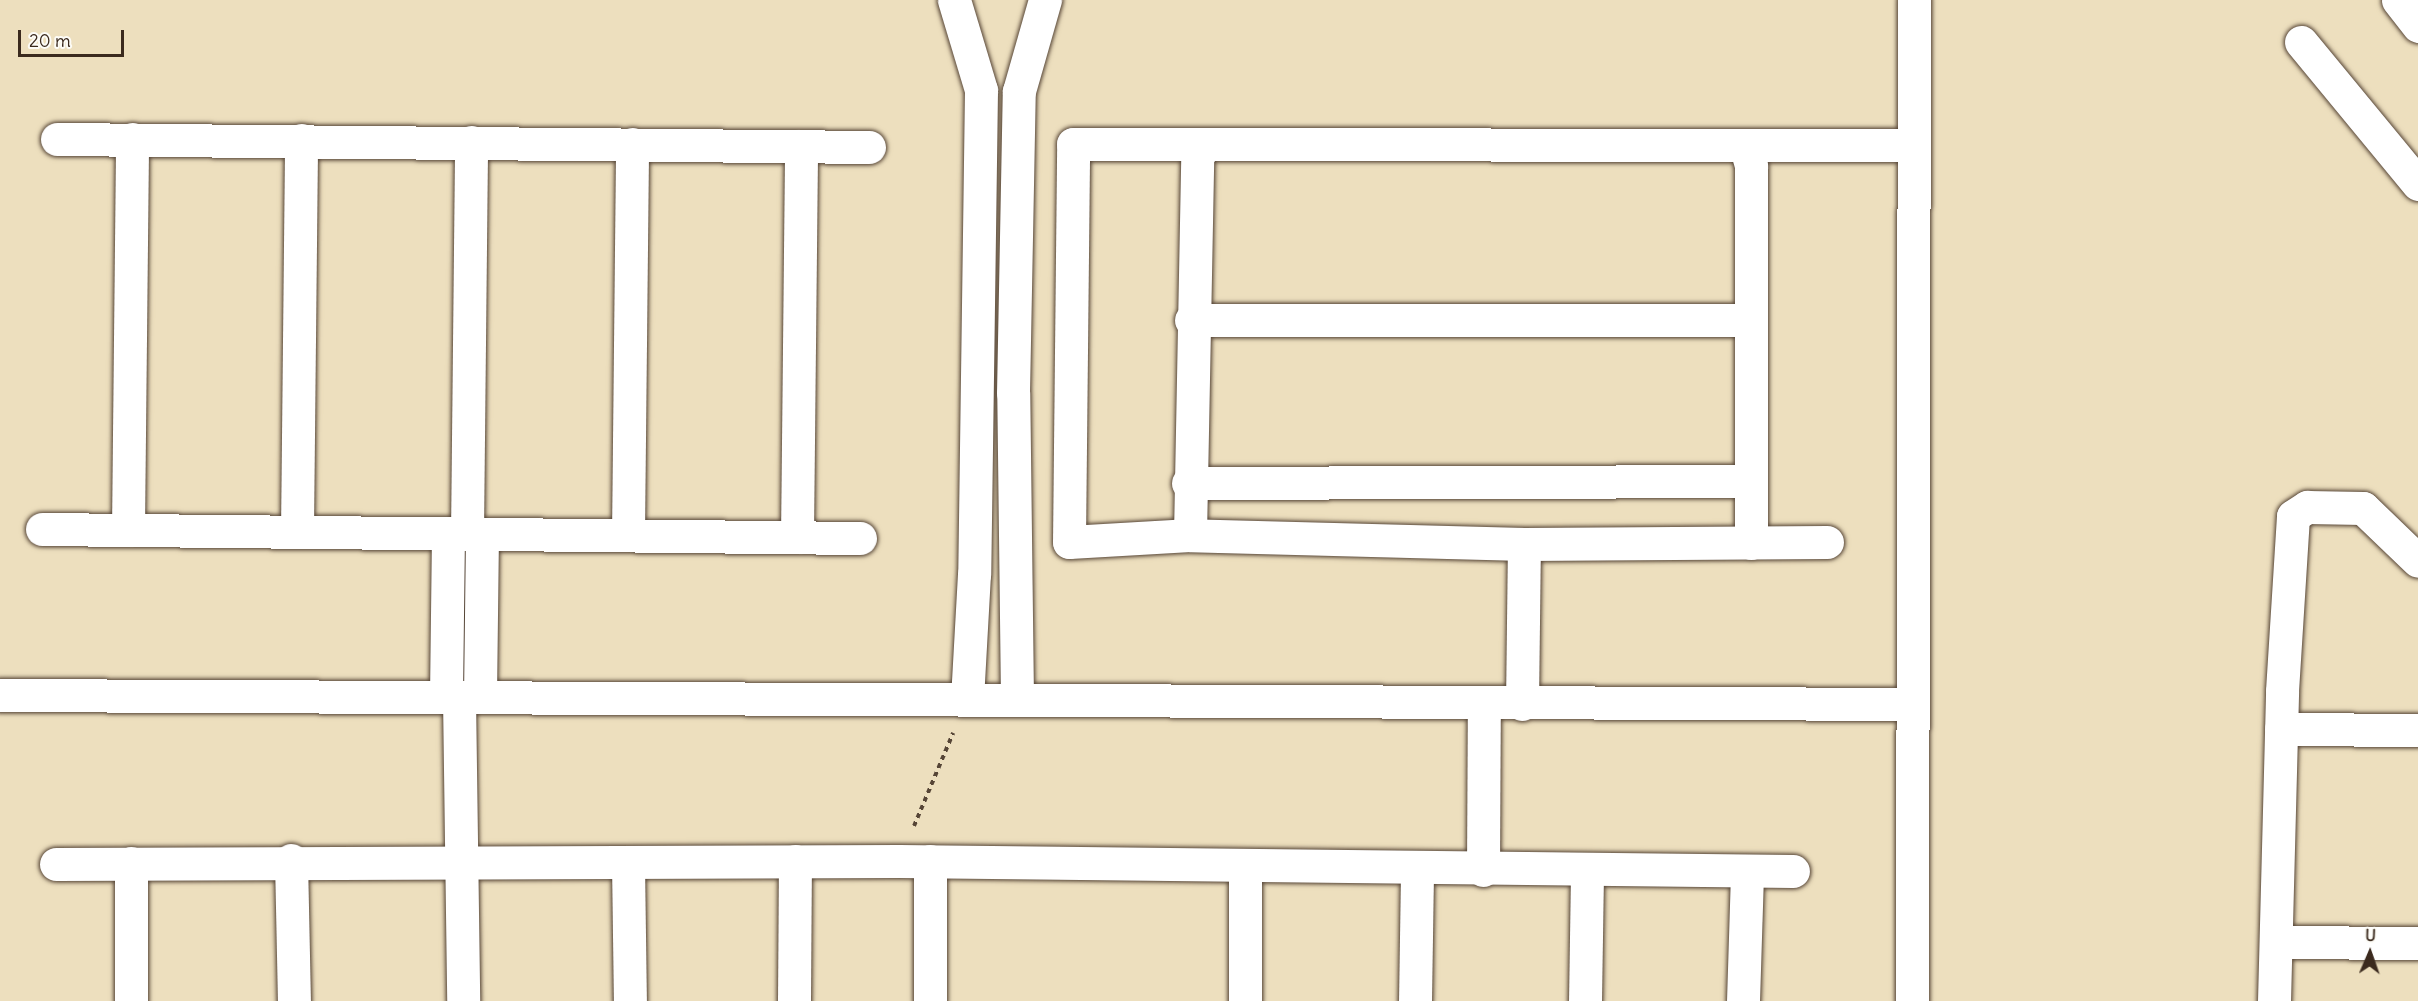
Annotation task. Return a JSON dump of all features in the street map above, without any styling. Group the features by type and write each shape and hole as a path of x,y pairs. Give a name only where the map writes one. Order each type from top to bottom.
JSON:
{"street":[{"path":"954,0 981,90 974,574 967,699"},
{"path":"1017,699 1013,393 1018,91 1045,0"},
{"path":"1912,1001 1914,0"},
{"path":"2398,0 2418,26"},
{"path":"2301,42 2418,184"},
{"path":"128,530 132,138"},
{"path":"57,139 869,147"},
{"path":"297,531 301,140"},
{"path":"463,1001 462,697 471,142"},
{"path":"628,535 632,144"},
{"path":"1827,542 1524,544 1190,535 1069,542 1072,144 1204,147 1746,148 1914,145"},
{"path":"797,537 801,146"},
{"path":"1190,535 1188,483 1191,320 1197,154 1204,147"},
{"path":"1746,148 1751,166 1751,543"},
{"path":"1191,320 1751,320"},
{"path":"1188,483 1751,481"},
{"path":"2274,1001 2281,729 2296,511 2363,508 2418,561"},
{"path":"42,529 860,538"},
{"path":"1522,704 1524,544"},
{"path":"0,695 1017,699 1522,704 1912,704"},
{"path":"1483,870 1484,703"},
{"path":"2281,729 2418,730"},
{"path":"291,860 294,1001"},
{"path":"57,864 291,860 628,863 915,861 1747,874 1793,871"},
{"path":"794,1001 795,861"},
{"path":"915,861 930,1001"},
{"path":"131,863 131,1001"},
{"path":"628,863 630,1001"},
{"path":"1245,865 1245,1001"},
{"path":"1415,1001 1417,868"},
{"path":"1585,1001 1587,872"},
{"path":"1743,1001 1747,874"},
{"path":"2277,942 2418,943"}],"path":[{"path":"915,861 967,699"}]}
